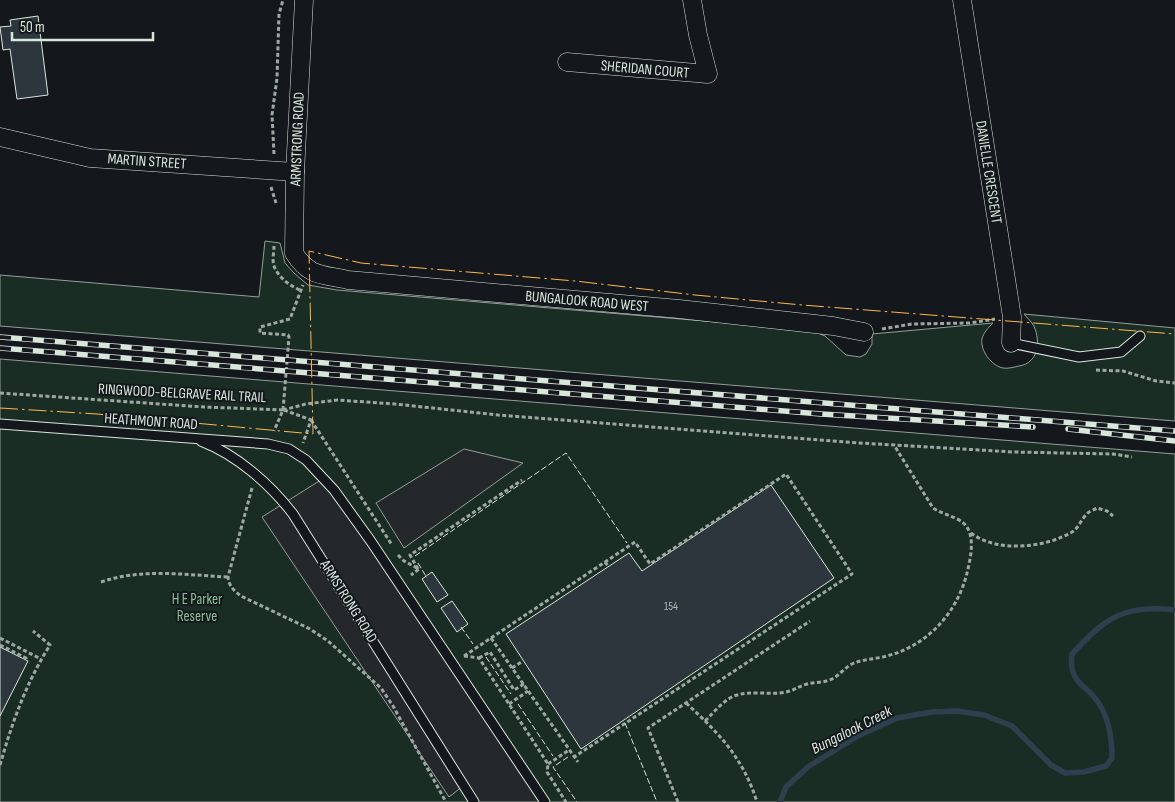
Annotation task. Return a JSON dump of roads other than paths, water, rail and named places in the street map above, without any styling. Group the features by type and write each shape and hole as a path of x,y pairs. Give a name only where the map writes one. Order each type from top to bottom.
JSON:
{"street":[{"name":"ARMSTRONG ROAD","path":"304,0 295,172 294,252 301,264 310,271"},
{"name":"SHERIDAN COURT","path":"567,62 708,74 692,0"},
{"name":"DANIELLE CRESCENT","path":"962,0 1012,317 1012,344"},
{"name":"MARTIN STREET","path":"0,137 90,158 295,172"},
{"name":"BUNGALOOK ROAD WEST","path":"310,271 348,280 679,309 833,326 864,332"}],"lane":[{"path":"1012,344 1079,357 1121,352 1140,336"},
{"name":"HEATHMONT ROAD","path":"0,424 268,444 280,446 298,454 324,478 370,540 545,802"},
{"name":"ARMSTRONG ROAD","path":"186,437 209,444 222,451 256,476 275,493 293,514 368,630 474,802"}],"waterway":[{"name":"Bungalook Creek","path":"780,802 786,787 809,766 858,736 897,718 932,712 957,711 984,715 1012,726 1051,765 1065,773 1084,772 1106,766 1112,758 1107,722 1098,702 1075,677 1071,664 1072,654 1095,631 1117,616 1142,609 1175,610"}],"railway":[{"path":"0,337 1175,431"},
{"path":"0,348 821,414 1033,427"},
{"path":"1068,429 1175,441"}],"park label":[{"name":"H E Parker Reserve","path":"197,608"}]}
